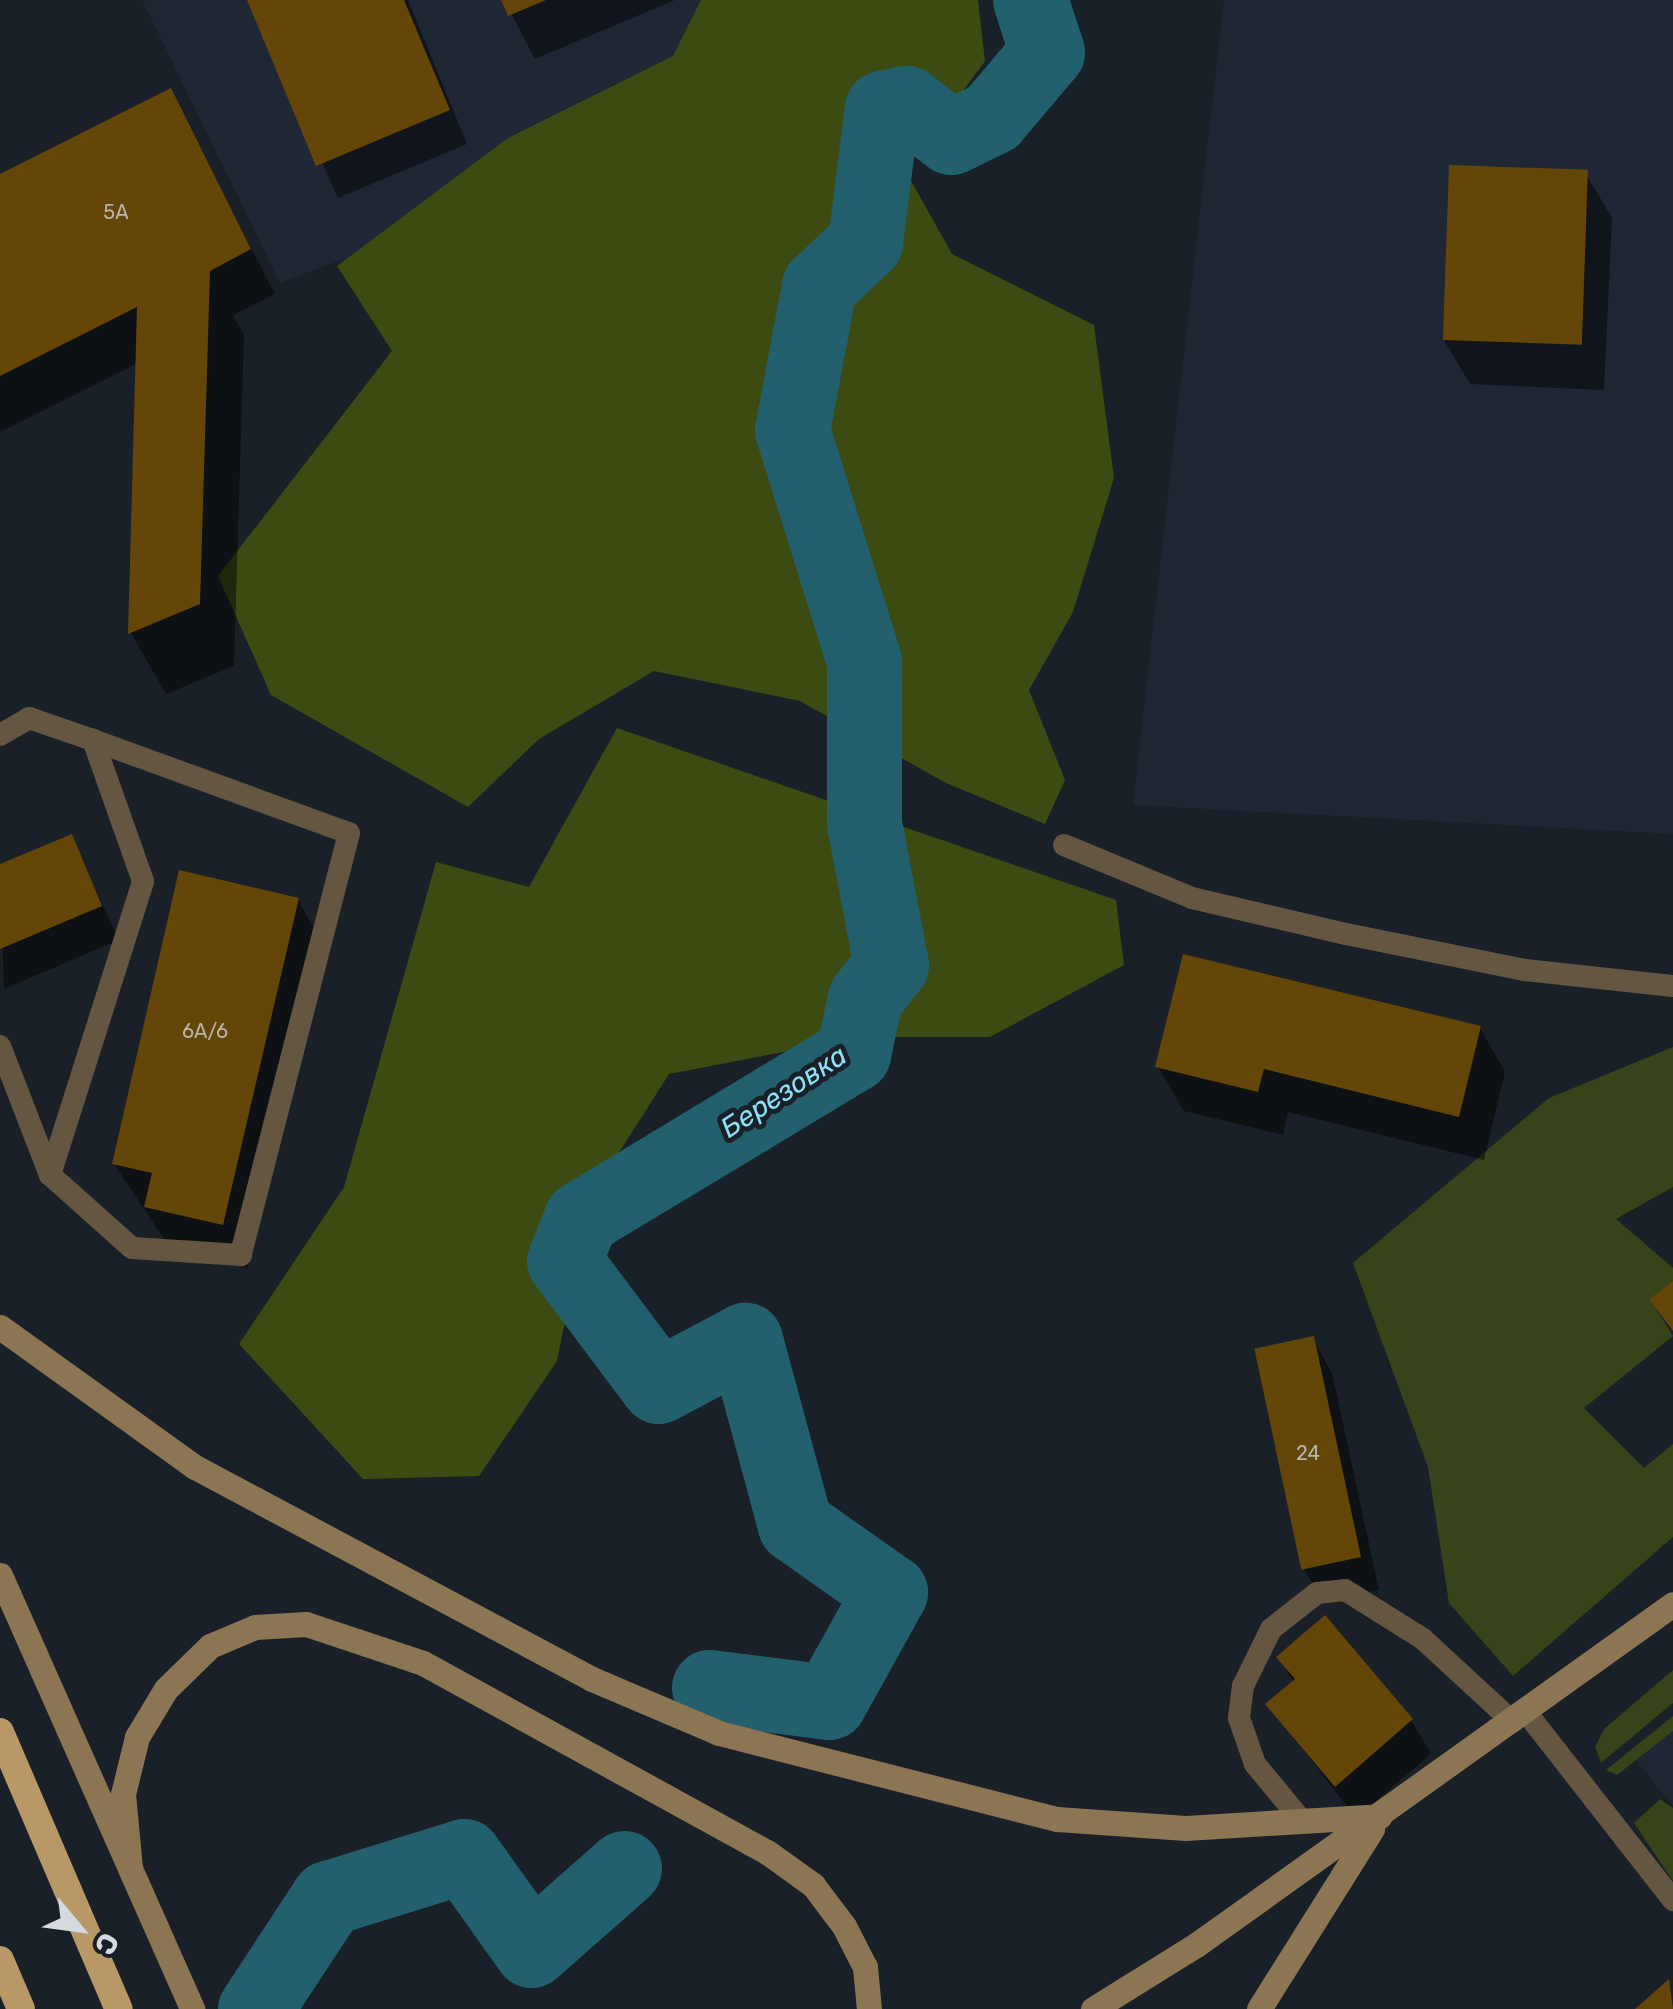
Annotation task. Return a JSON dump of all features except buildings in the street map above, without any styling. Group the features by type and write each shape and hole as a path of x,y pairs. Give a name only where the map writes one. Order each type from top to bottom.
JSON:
{"highway":[{"path":"0,1732 118,2009"},
{"path":"0,1960 20,2009"}],"main road":[{"path":"0,1328 196,1467 592,1678 719,1733 1056,1819 1186,1828 1380,1816"},
{"path":"0,1575 192,2009"},
{"path":"1092,2009 1380,1816 1673,1604"},
{"path":"130,1868 123,1794 137,1737 166,1689 210,1646 255,1627 306,1624 423,1663 766,1852 812,1885 844,1926 864,1968 869,2009"},
{"path":"1260,2009 1380,1816"}],"lane":[{"path":"0,735 30,718 349,833 241,1255 132,1248 50,1175 0,1046"},
{"path":"50,1175 143,882 93,740"},
{"path":"1064,845 1192,898 1346,934 1525,970 1673,986"},
{"path":"1302,1821 1254,1764 1238,1718 1271,1629 1317,1593 1345,1590 1423,1639 1519,1717 1673,1900"}],"shaded area":[{"path":"142,0 777,0 527,189 280,283"},
{"path":"1224,0 1673,0 1673,834 1133,805"},
{"path":"1673,1731 1673,1806 1636,1760"}],"green space":[{"path":"701,0 978,0 985,61 905,170 952,254 1094,325 1114,478 1073,612 1029,690 1065,780 1045,824 946,783 800,701 654,671 539,739 468,807 271,695 218,576 392,351 337,266 508,138 673,56"},
{"path":"617,728 1116,900 1124,965 990,1037 861,1037 669,1074 590,1198 557,1361 479,1476 363,1479 239,1344 344,1187 436,862 529,887"},
{"path":"1673,1047 1673,1187 1616,1219 1673,1268 1673,1281 1650,1299 1673,1336 1584,1408 1644,1468 1673,1444 1673,1537 1513,1676 1449,1603 1428,1467 1353,1263 1549,1098"},
{"path":"1673,1670 1673,1703 1601,1763 1595,1747 1604,1729"},
{"path":"1673,1716 1673,1731 1617,1775 1606,1770"},
{"path":"1660,1799 1673,1808 1673,1881 1634,1823"}],"waterway":[{"name":"Березовка","path":"709,1687 829,1702 890,1592 795,1525 745,1340 658,1386 564,1261 581,1218 853,1054 865,998 891,965 864,823 864,661 792,430 819,286 865,242 882,108 906,103 951,137 992,117 1047,52 1030,0"},
{"name":"Березовка","path":"255,2009 328,1898 464,1856 531,1950 624,1868"}]}
